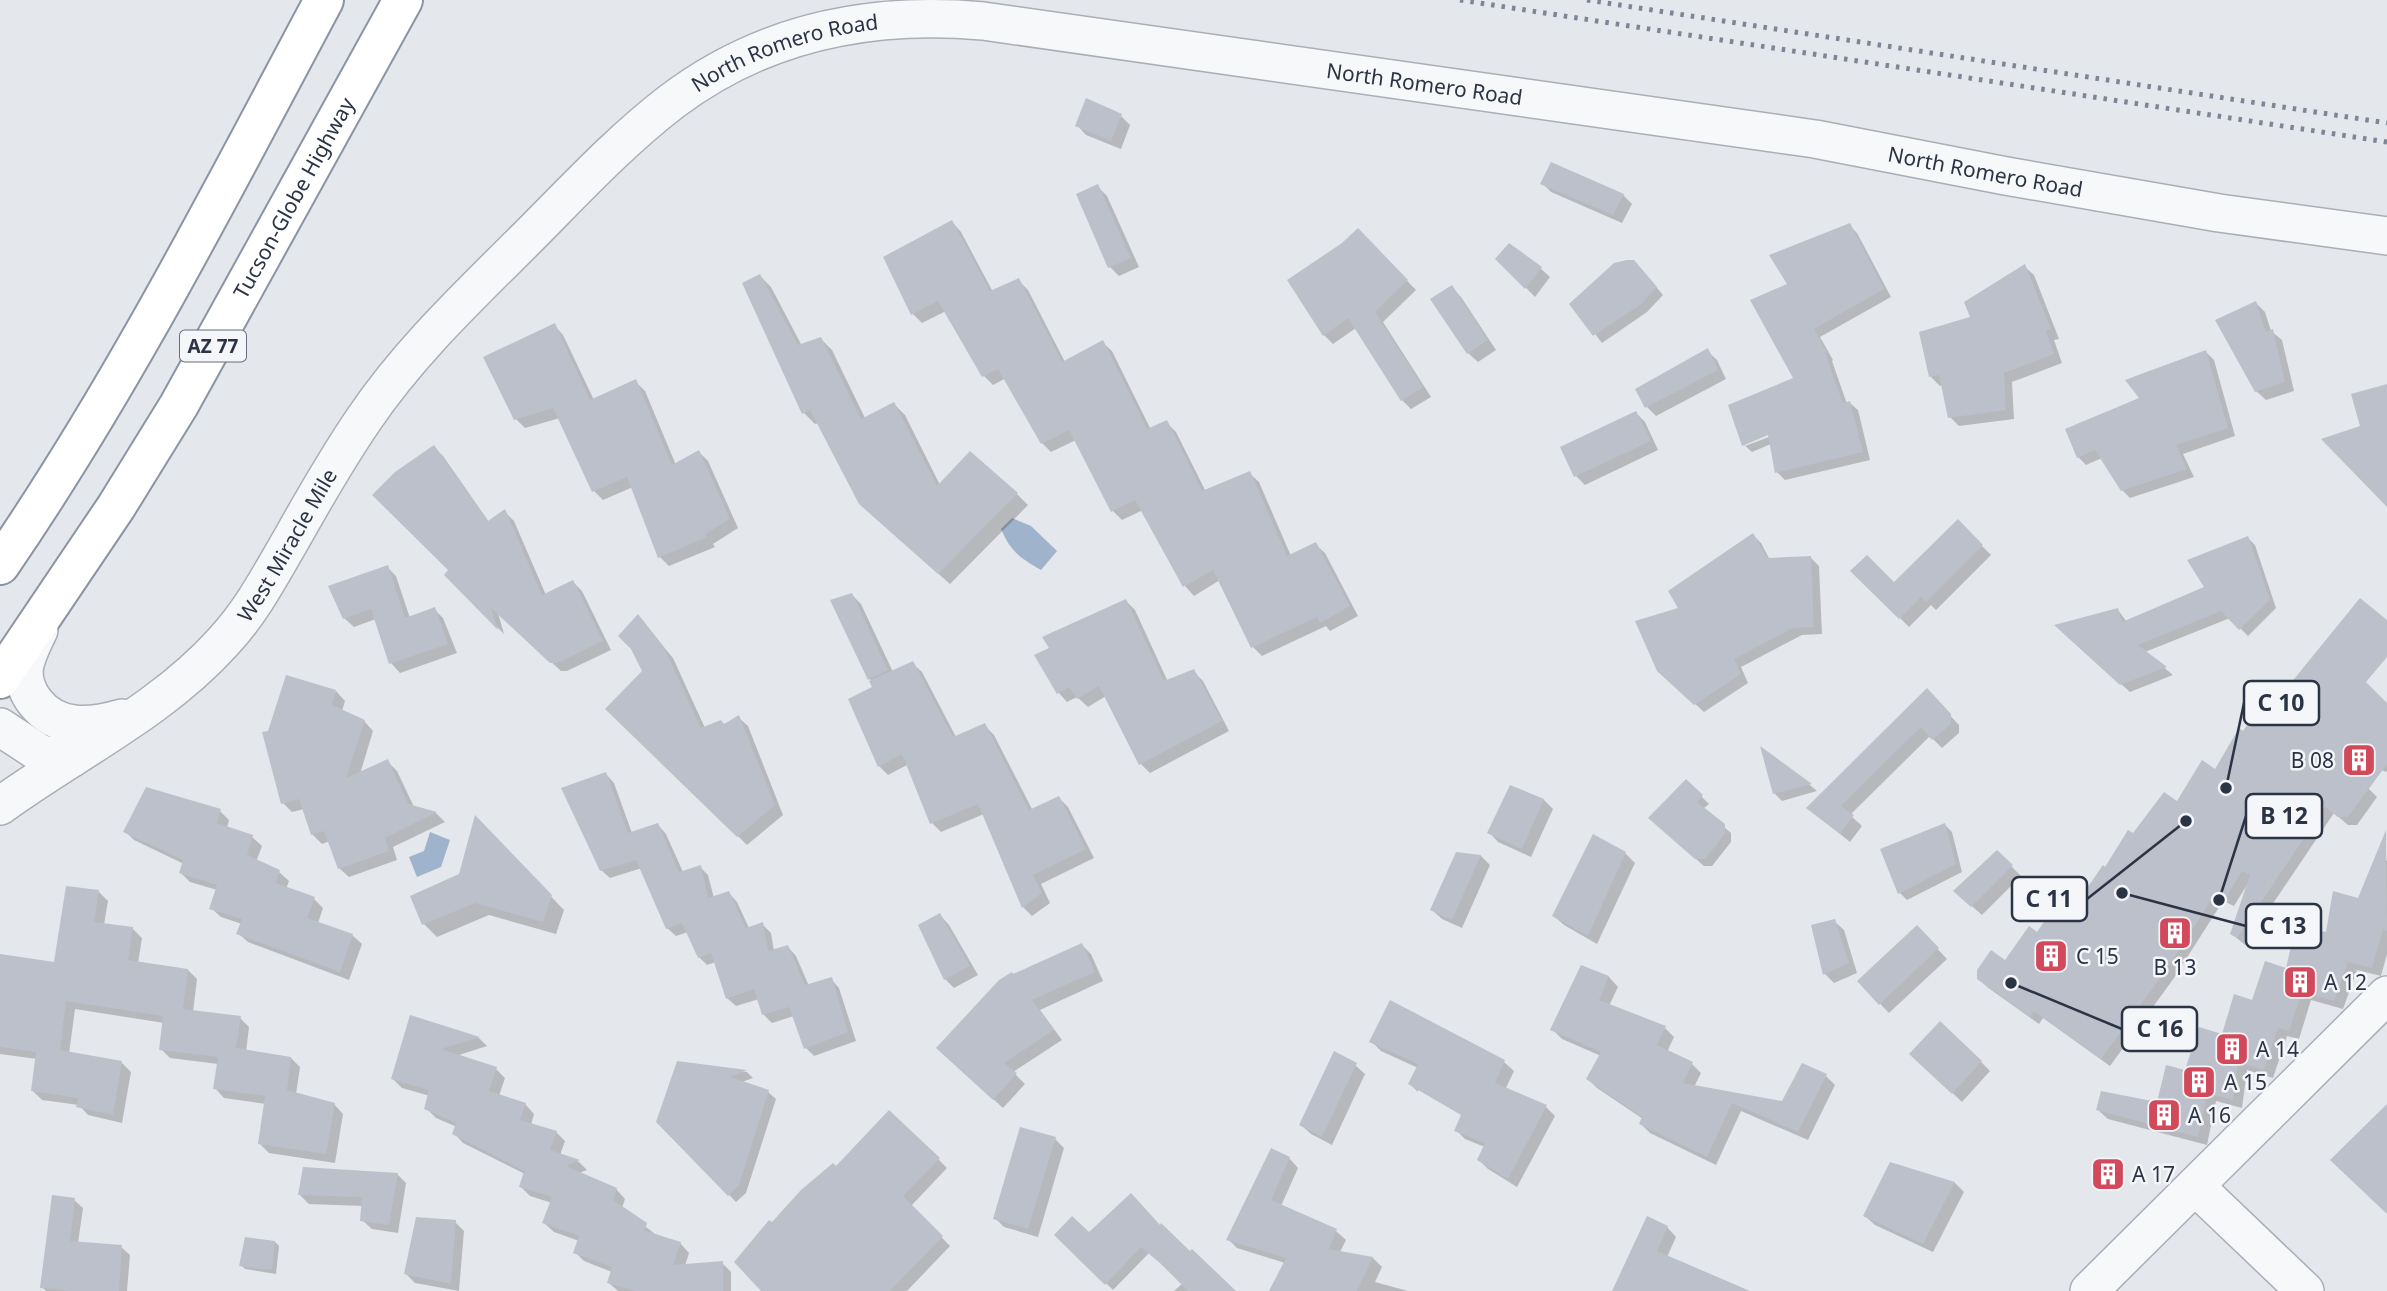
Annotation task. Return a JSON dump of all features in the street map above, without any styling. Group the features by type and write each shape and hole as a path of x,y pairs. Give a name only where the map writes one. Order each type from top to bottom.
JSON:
{"highway":[{"name":"AZ 77","path":"0,565 61,473 132,354 324,0"},
{"name":"Tucson-Globe Highway","path":"0,679 128,488 205,360 403,0"}],"street":[{"name":"North Romero Road","path":"528,237 635,131 709,76 756,53 830,28 869,21 915,18 983,21 1815,139 2219,213 2387,236"},
{"name":"West Miracle Mile","path":"0,806 194,672 236,628 267,582 323,483 384,392 430,337 528,237"},
{"path":"58,593 26,660 25,682 35,702 61,722 83,726 121,719 142,710"},
{"path":"0,727 41,754 72,758"},
{"path":"2089,1291 2387,995"},
{"path":"2195,1186 2305,1291"}],"water":[{"path":"1012,518 1031,526 1057,551 1041,570 1017,554 1005,537 1001,529"},
{"path":"430,832 450,840 441,867 417,877 409,857 424,851"}],"building":[{"path":"1086,98 1122,114 1111,141 1075,126"},
{"path":"1551,162 1624,194 1613,215 1540,184"},
{"path":"1098,184 1131,258 1108,268 1076,194"},
{"path":"952,220 990,291 1019,278 1062,362 1103,340 1147,429 1167,420 1202,491 1250,471 1287,556 1316,542 1350,606 1320,623 1317,617 1251,648 1213,570 1183,587 1135,500 1111,512 1069,430 1041,444 998,369 982,377 938,301 911,315 883,257"},
{"path":"1850,223 1884,289 1814,329 1827,352 1825,353 1843,403 1850,401 1863,452 1775,473 1768,435 1742,446 1728,405 1793,378 1750,300 1787,284 1769,255"},
{"path":"1358,228 1408,280 1375,312 1423,387 1401,401 1348,318 1323,336 1287,280 1342,243"},
{"path":"1509,243 1542,267 1525,289 1495,259"},
{"path":"1634,260 1657,287 1640,305 1593,336 1569,304 1614,263"},
{"path":"2025,264 2051,329 2046,331 2054,354 2004,373 2006,410 1948,418 1939,375 1929,377 1919,332 1970,317 1964,302"},
{"path":"760,274 798,345 821,337 861,419 894,402 937,486 970,451 1018,493 938,574 859,504 810,410 802,414 742,283"},
{"path":"1452,285 1488,340 1467,354 1430,299"},
{"path":"2256,301 2266,332 2273,329 2285,382 2255,392 2215,320"},
{"path":"555,323 590,400 636,379 672,465 699,450 730,519 705,534 707,537 658,558 627,477 592,492 553,408 514,420 483,357"},
{"path":"1708,348 1718,370 1645,408 1635,389"},
{"path":"2206,350 2228,428 2176,445 2187,469 2121,491 2095,450 2077,458 2065,429 2139,398 2125,380"},
{"path":"2387,384 2387,507 2321,439 2360,426 2351,394"},
{"path":"1636,411 1651,441 1574,477 1560,447"},
{"path":"434,445 488,521 505,509 542,595 573,580 603,641 557,663 550,663 491,608 498,630 444,575 448,570 372,495 395,472"},
{"path":"1958,519 1983,545 1926,602 1921,597 1899,619 1850,571 1867,555 1894,582"},
{"path":"1753,533 1767,558 1811,556 1814,627 1793,628 1734,659 1741,674 1694,705 1657,671 1635,621 1678,608 1668,591"},
{"path":"2248,536 2270,600 2239,630 2221,611 2138,645 2167,667 2120,685 2054,625 2118,608 2122,622 2204,587 2187,560"},
{"path":"388,565 405,618 435,607 448,644 389,664 371,609 343,619 328,586"},
{"path":"852,593 888,670 868,680 830,600"},
{"path":"2360,598 2387,620 2387,657 2366,682 2387,703 2387,764 2348,817 2338,817 2325,807 2237,938 2230,934 2250,875 2242,871 2225,899 2215,894 2166,970 2101,1059 2034,1011 2030,1017 1977,979 1977,970 1991,950 2005,960 2029,926 2037,932 2058,901 2072,910 2103,865 2105,867 2128,830 2133,833 2164,792 2177,801 2202,760 2215,769 2239,728 2243,731 2273,688 2282,694"},
{"path":"1126,599 1164,681 1194,669 1222,721 1139,765 1099,686 1077,699 1069,687 1057,694 1034,655 1049,648 1042,637"},
{"path":"638,614 664,647 701,728 721,720 724,724 739,715 775,805 737,837 605,709 642,671 631,649 618,636"},
{"path":"913,661 953,737 985,723 1029,810 1059,796 1086,849 1033,875 1042,893 1022,908 978,804 930,824 902,754 878,767 848,699 872,687 869,681"},
{"path":"286,675 336,690 332,705 365,720 346,778 388,759 408,804 437,812 385,838 389,851 338,869 324,831 311,835 299,799 281,804 262,732 268,731"},
{"path":"1927,688 1951,714 1951,724 1932,740 1921,727 1841,806 1854,815 1840,834 1806,808"},
{"path":"1760,746 1812,784 1773,794"},
{"path":"606,772 628,833 658,823 679,872 701,865 708,898 729,891 746,928 763,922 768,951 788,945 805,985 832,977 848,1032 804,1049 789,1007 762,1015 754,989 726,999 711,953 698,958 682,923 666,929 636,860 600,871 561,788"},
{"path":"1686,779 1703,795 1697,802 1725,824 1725,834 1705,859 1695,859 1648,818"},
{"path":"1510,785 1544,799 1522,849 1487,833"},
{"path":"146,787 221,809 217,823 253,835 247,855 280,870 276,883 315,897 307,918 353,934 340,972 236,934 242,919 209,909 217,885 179,873 183,860 123,832"},
{"path":"475,815 552,895 543,922 475,903 422,925 410,896 459,874"},
{"path":"1945,823 1956,864 1898,894 1880,849"},
{"path":"2386,830 2387,931 2383,929 2372,968 2348,962 2334,1001 2302,992 2289,1031 2278,1028 2264,1070 2238,1062 2233,1100 2207,1093 2198,1137 2096,1110 2101,1091 2157,1102 2166,1065 2185,1070 2199,1027 2222,1034 2234,994 2252,1000 2265,961 2286,968 2296,925 2326,932 2333,891 2358,898"},
{"path":"1593,834 1626,852 1588,936 1552,916"},
{"path":"1997,850 2013,865 1971,907 1953,891"},
{"path":"1456,852 1481,855 1452,920 1430,910"},
{"path":"66,886 99,890 94,922 133,927 128,960 188,969 183,1009 241,1016 236,1048 291,1057 287,1090 335,1103 326,1154 258,1144 265,1096 213,1089 218,1057 159,1050 163,1016 66,1001 60,1050 122,1061 113,1115 76,1107 78,1098 31,1091 36,1052 0,1047 0,954 54,962"},
{"path":"940,913 970,966 944,980 918,925"},
{"path":"1835,919 1849,963 1823,975 1811,925"},
{"path":"1917,925 1939,948 1879,1005 1857,981"},
{"path":"1082,943 1095,972 1032,1000 1054,1030 1004,1063 1017,1073 993,1100 936,1048 999,980"},
{"path":"1581,965 1609,976 1599,1000 1666,1026 1657,1045 1693,1062 1683,1083 1782,1101 1802,1063 1827,1074 1798,1132 1732,1103 1707,1157 1639,1124 1642,1117 1586,1079 1601,1052 1550,1030"},
{"path":"1390,1000 1505,1060 1495,1083 1547,1105 1508,1179 1477,1160 1485,1143 1454,1131 1461,1115 1408,1084 1418,1064 1369,1042"},
{"path":"410,1015 480,1037 441,1049 497,1067 489,1091 526,1103 520,1120 557,1131 550,1150 580,1160 566,1166 617,1188 613,1200 647,1223 645,1231 681,1242 673,1265 723,1261 723,1291 635,1291 607,1283 612,1267 573,1253 579,1236 542,1223 552,1197 519,1187 524,1171 452,1134 456,1123 424,1109 429,1090 391,1079"},
{"path":"1940,1021 1982,1061 1952,1094 1909,1054"},
{"path":"1334,1051 1357,1063 1322,1137 1299,1125"},
{"path":"677,1061 747,1070 730,1077 769,1090 739,1185 728,1196 656,1122"},
{"path":"2387,1104 2387,1214 2330,1160"},
{"path":"889,1110 940,1158 903,1196 943,1236 890,1291 761,1291 734,1262 769,1220 772,1222 801,1190 833,1163 836,1166"},
{"path":"1020,1127 1056,1137 1028,1229 993,1219"},
{"path":"1271,1148 1290,1157 1271,1200 1337,1229 1329,1249 1373,1257 1357,1291 1269,1291 1286,1258 1226,1240"},
{"path":"1890,1162 1955,1182 1923,1244 1863,1216"},
{"path":"303,1167 398,1173 389,1225 360,1221 362,1197 298,1195"},
{"path":"1131,1193 1160,1225 1161,1223 1190,1251 1192,1249 1236,1291 1188,1291 1141,1247 1105,1285 1054,1235 1072,1216 1089,1232"},
{"path":"52,1195 75,1198 70,1241 122,1245 119,1291 40,1288"},
{"path":"1647,1216 1668,1226 1657,1251 1750,1291 1612,1291"},
{"path":"416,1217 456,1220 451,1284 404,1274"},
{"path":"245,1237 275,1241 272,1270 239,1266"}],"railway":[{"path":"1460,0 2387,142"},
{"path":"1587,0 2387,123"}],"place":[{"name":"B 08","path":"2359,760"},
{"name":"C 10","path":"2226,788"},
{"name":"C 11","path":"2186,821"},
{"name":"C 13","path":"2122,893"},
{"name":"B 12","path":"2219,900"},
{"name":"B 13","path":"2175,933"},
{"name":"C 15","path":"2051,956"},
{"name":"A 12","path":"2300,982"},
{"name":"C 16","path":"2011,983"},
{"name":"A 14","path":"2232,1049"},
{"name":"A 15","path":"2199,1082"},
{"name":"A 16","path":"2164,1115"},
{"name":"A 17","path":"2108,1174"}]}
